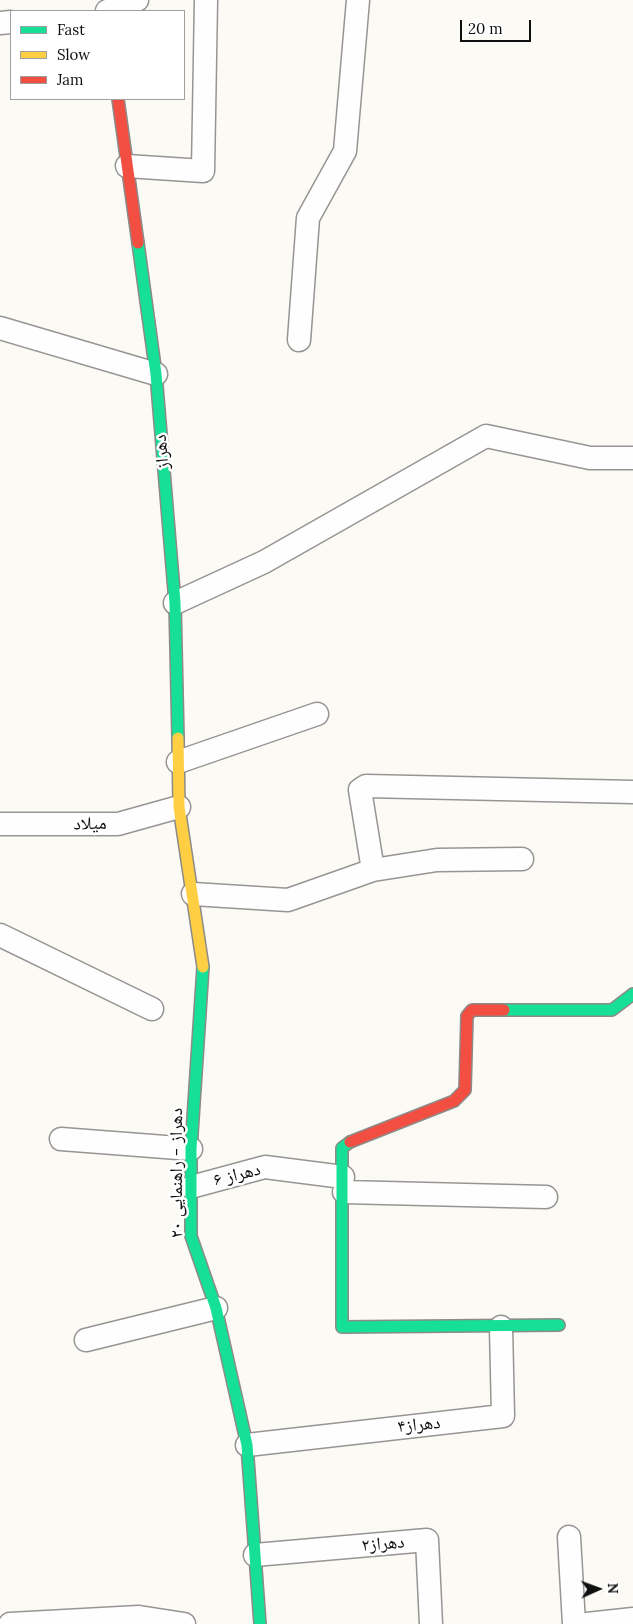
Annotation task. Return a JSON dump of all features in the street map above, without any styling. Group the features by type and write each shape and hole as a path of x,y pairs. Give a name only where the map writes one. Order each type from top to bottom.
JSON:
{"street":[{"path":"109,10 137,0"},
{"path":"127,166 203,171 206,0"},
{"path":"298,340 308,218 345,151 358,0"},
{"name":"دهراز","path":"118,100 156,374 175,603 178,807"},
{"path":"0,328 156,374"},
{"path":"175,603 264,562 486,436 590,458 633,458"},
{"path":"178,762 318,714"},
{"path":"374,870 360,790 366,786 633,792"},
{"name":"میلاد","path":"0,824 118,824 178,807"},
{"name":"دهراز - راهنمایی ۲۰","path":"178,807 194,894 204,972 191,1149 191,1236 216,1308 248,1445 260,1624"},
{"path":"194,894 288,900 374,870 437,860 522,859"},
{"path":"0,935 152,1009"},
{"path":"559,1325 342,1327 342,1148 345,1144 454,1101 460,1096 465,1090 468,1012 472,1010 541,1012 612,1010 617,1008 629,995 633,994"},
{"path":"61,1139 191,1149"},
{"name":"دهراز ۶","path":"191,1186 265,1167 343,1185 546,1197"},
{"path":"86,1340 216,1308"},
{"name":"دهراز۴","path":"248,1445 503,1416 501,1327"},
{"path":"569,1537 574,1624"},
{"name":"دهراز۲","path":"255,1555 426,1540 430,1624"},
{"path":"17,1623 138,1617 184,1624"},
{"path":"587,1624 633,1619"}],"traffic: fast":[{"path":"138,243 156,374 175,603 178,738"},
{"path":"203,967 191,1149 191,1236 216,1308 247,1445 260,1624"},
{"path":"504,1010 612,1010 633,994"},
{"path":"350,1142 342,1148 342,1327 559,1325"}],"traffic: slow":[{"path":"178,738 179,807 203,967"}],"traffic: jam":[{"path":"118,100 138,243"},
{"path":"350,1142 454,1101 465,1090 467,1016 472,1010 504,1010"}]}
